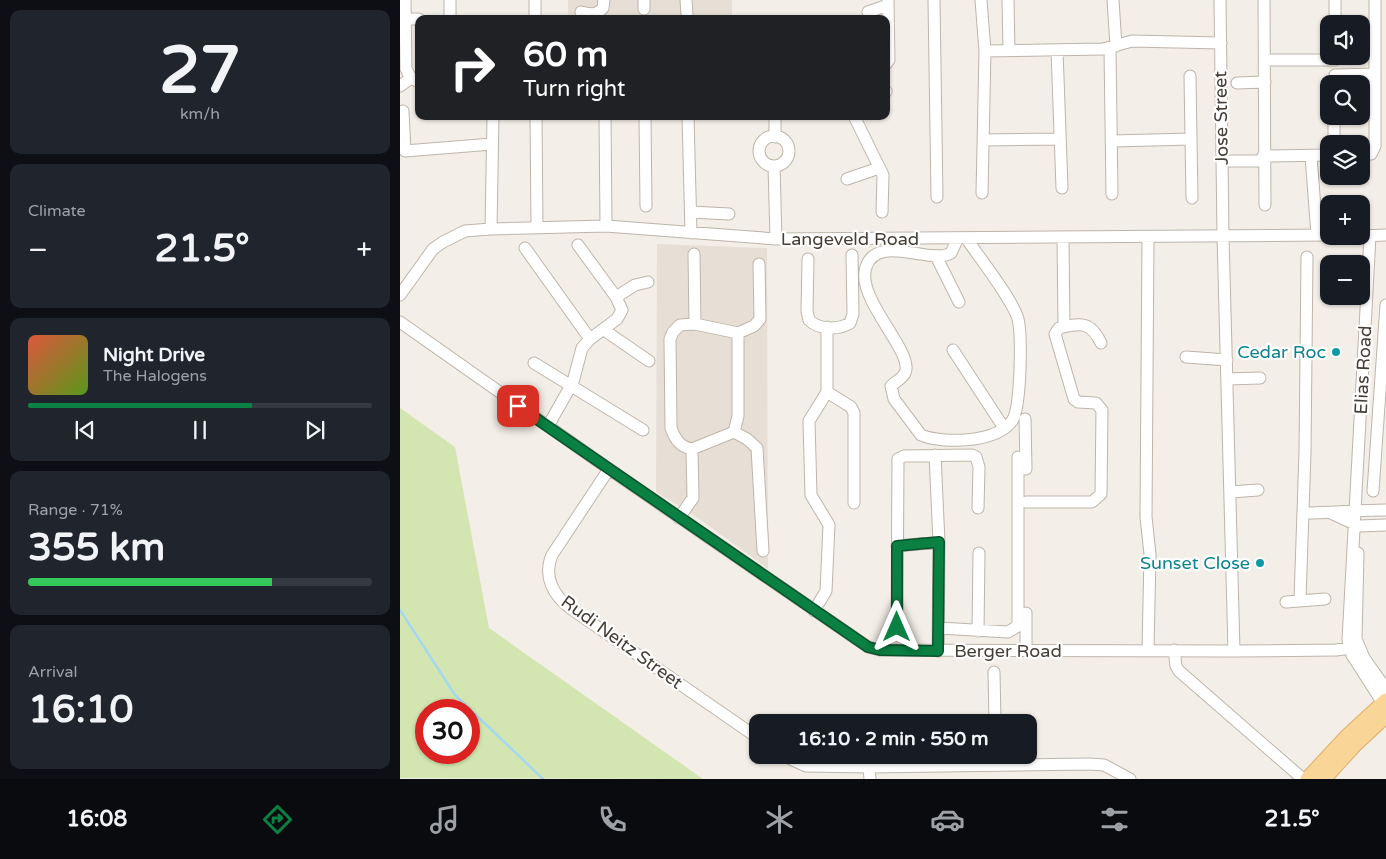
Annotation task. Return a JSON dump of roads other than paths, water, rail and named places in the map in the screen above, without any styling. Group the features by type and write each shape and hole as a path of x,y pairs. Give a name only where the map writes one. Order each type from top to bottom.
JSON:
{"main road":[{"path":"1308,779 1346,737 1385,703"},
{"path":"1323,779 1355,744 1385,703"}],"street":[{"path":"400,86 415,80 406,69 405,0"},
{"path":"450,0 450,15"},
{"path":"535,0 535,15"},
{"path":"581,12 595,14 603,8 604,0"},
{"path":"686,0 687,14"},
{"path":"934,0 937,197"},
{"path":"982,0 985,51 982,193"},
{"path":"1008,0 1009,50"},
{"path":"1112,194 1113,0"},
{"name":"Jose Street","path":"1220,0 1223,236 1234,651"},
{"path":"1264,0 1264,205"},
{"path":"1335,0 1335,15"},
{"path":"1370,154 1375,146 1375,0"},
{"path":"868,12 888,3"},
{"path":"405,19 415,20"},
{"path":"985,51 1113,47 1132,41 1221,43"},
{"path":"1057,50 1062,188"},
{"path":"1264,60 1320,58"},
{"path":"1367,75 1375,74"},
{"path":"1190,76 1192,198"},
{"path":"1237,83 1265,82"},
{"path":"403,111 404,151 492,144"},
{"path":"492,229 493,120"},
{"path":"536,120 536,227"},
{"path":"605,120 606,226"},
{"path":"646,120 646,206"},
{"path":"688,120 691,232"},
{"path":"775,120 775,136"},
{"path":"856,120 884,180 882,212"},
{"path":"775,136 784,141 788,155 783,163 774,166 761,160 759,151 766,139 775,136"},
{"path":"982,140 1059,139"},
{"path":"1113,141 1190,139"},
{"path":"1311,156 1320,215"},
{"path":"1230,161 1320,156"},
{"path":"774,166 776,239"},
{"path":"846,179 878,168"},
{"path":"691,212 729,214"},
{"name":"Langeveld Road","path":"400,295 433,249 465,231 492,229 606,226 776,239 1320,235"},
{"path":"1370,236 1386,235"},
{"path":"1148,237 1146,517 1150,572 1148,650"},
{"path":"962,238 1018,320 1018,404 1013,420 1004,428 969,440 930,438 921,435 913,427 894,398 891,386 904,376 906,365 897,343 875,306 867,286 866,267 873,257 889,251 914,252 936,256 951,253 962,238"},
{"path":"1063,238 1064,326"},
{"path":"548,426 571,386 578,356 582,348 590,339 621,315 622,310 616,297 578,245"},
{"name":"Elias Road","path":"1365,245 1356,525 1348,617 1354,648 1385,703"},
{"path":"525,248 590,339"},
{"path":"694,254 695,324"},
{"path":"808,259 808,318 813,324 827,327 844,326 852,320 852,255"},
{"path":"936,256 959,302"},
{"path":"1300,600 1307,257"},
{"path":"759,264 760,320 754,326 738,333 695,324 680,325 673,332 670,339 671,428 678,442 686,448 692,448 734,432 752,442 759,454 763,551"},
{"path":"616,297 635,285 648,282"},
{"path":"1373,491 1382,410 1386,305"},
{"name":"Berger Road","path":"400,322 608,469 868,647 880,650 938,651 1234,651 1354,648"},
{"path":"1026,502 1092,502 1097,500 1102,489 1102,410 1096,403 1078,402 1073,397 1055,334 1057,329 1064,326 1089,326 1095,331 1101,343"},
{"path":"814,611 826,591 829,529 827,519 814,504 811,496 809,421 827,392 827,327"},
{"path":"604,330 649,361"},
{"path":"734,432 738,416 738,333"},
{"path":"953,350 1004,428"},
{"path":"1186,357 1227,360"},
{"path":"534,363 643,430"},
{"path":"1228,379 1260,378"},
{"path":"827,392 851,407 854,412 854,503"},
{"path":"1025,419 1026,651"},
{"path":"679,518 693,498 692,448"},
{"path":"897,627 898,459 904,456 965,454 976,457 979,467 978,508"},
{"path":"935,456 939,542 938,651"},
{"path":"939,628 1008,632 1018,626 1020,622 1018,457"},
{"name":"Rudi Neitz Street","path":"608,469 552,555 549,569 552,589 560,600 570,608 749,732"},
{"path":"1230,492 1258,490"},
{"path":"1303,513 1331,513 1356,508 1386,510"},
{"path":"1331,513 1356,525 1386,525"},
{"path":"897,546 939,542"},
{"path":"978,631 979,553"},
{"path":"1286,602 1325,599"},
{"path":"1174,650 1176,666 1179,672 1303,779"},
{"path":"994,672 995,714"},
{"path":"1037,762 1104,765 1130,779"},
{"path":"802,764 806,766 869,767 923,764"},
{"path":"869,767 870,779"}],"waterway":[{"path":"400,610 455,695 543,779"}],"place":[{"name":"Cedar Roc","path":"1336,352"},
{"name":"Sunset Close","path":"1260,563"}]}
